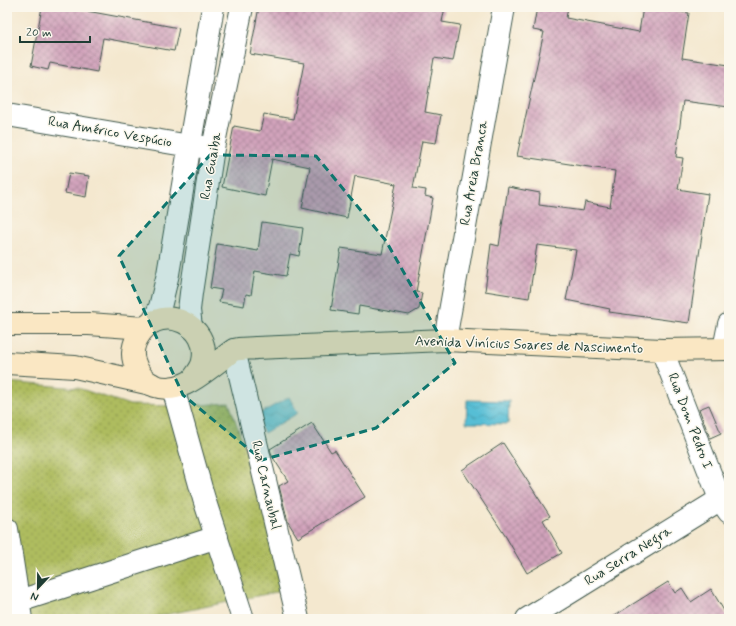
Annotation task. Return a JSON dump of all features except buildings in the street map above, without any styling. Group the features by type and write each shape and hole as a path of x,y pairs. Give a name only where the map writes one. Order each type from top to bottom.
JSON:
{"street":[{"name":"Rua Guaiba","path":"149,325 160,307 168,274 213,7"},
{"name":"Rua Guaiba","path":"192,328 189,310 191,293 214,148 242,7"},
{"name":"Rua Areia Branca","path":"445,340 504,7"},
{"name":"Rua Américo Vespúcio","path":"7,115 190,146 214,148"},
{"path":"151,384 143,378 136,368 133,358 134,347 138,336 149,325 164,318 185,322 200,338 203,349 203,360 193,379"},
{"path":"7,324 149,325"},
{"path":"727,349 729,324"},
{"path":"7,363 75,367 151,384 162,388 173,388 183,385 193,379 234,350 192,328"},
{"name":"Avenida Vinícius Soares de Nascimento","path":"234,350 445,340 662,350 727,349"},
{"name":"Rua Carnaubal","path":"234,350 298,619"},
{"name":"Rua Dom Pedro I","path":"662,350 726,502"},
{"path":"173,388 204,499 243,619"},
{"name":"Rua Serra Negra","path":"527,619 726,502"},
{"path":"7,529 15,608 216,537"}],"highlighted area":[{"path":"210,155 316,156 386,241 455,363 376,428 262,460 183,395 119,256"}],"green space":[{"path":"7,382 78,388 130,405 181,406 229,403 296,588 145,619 7,619"}],"water":[{"path":"289,397 298,413 264,433 254,417"},
{"path":"467,400 509,401 508,424 466,423"}]}
